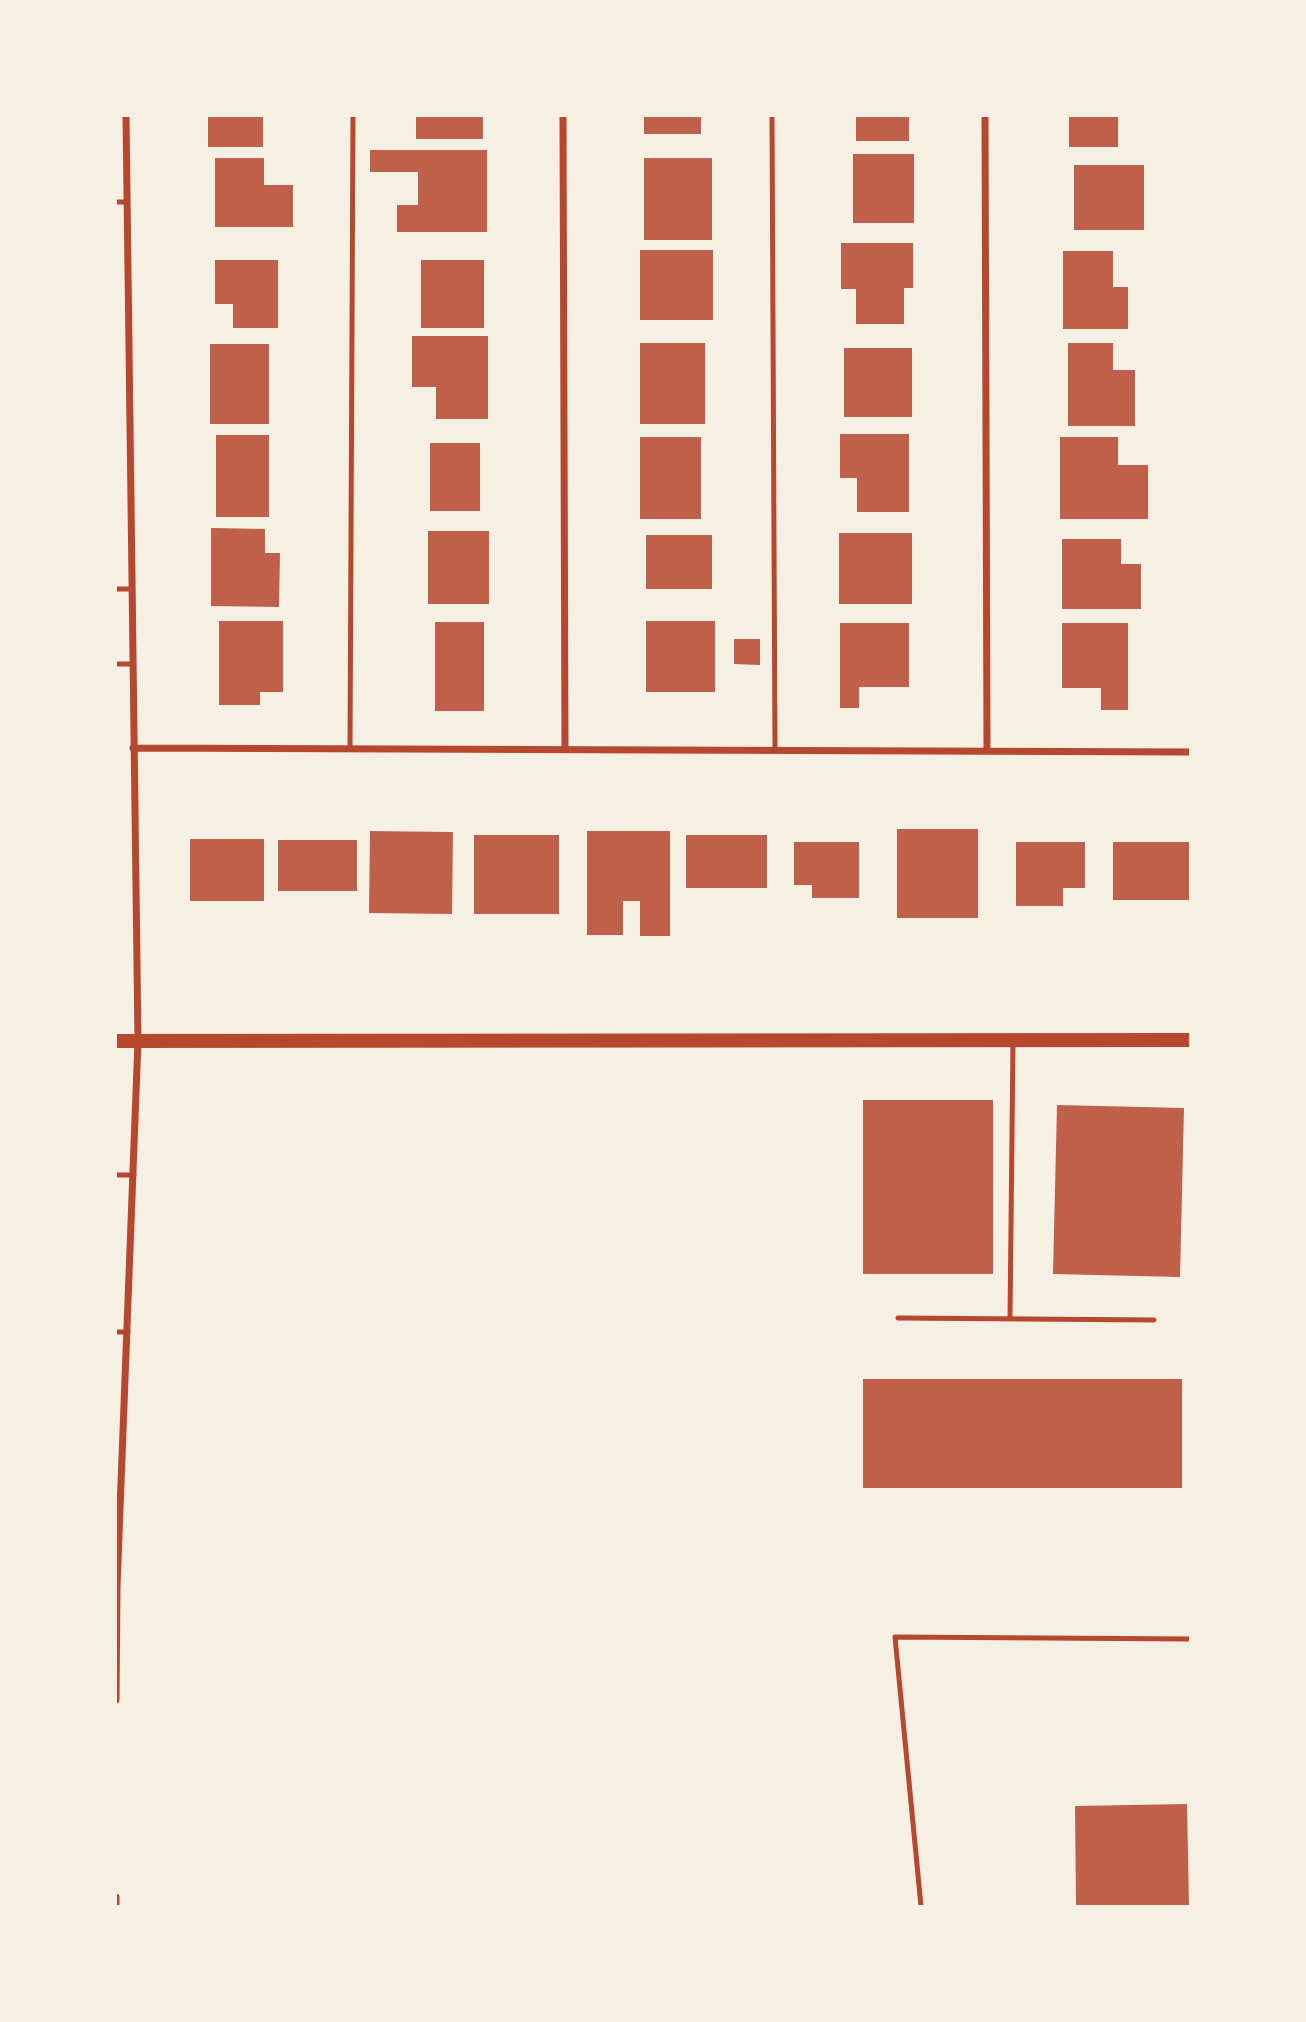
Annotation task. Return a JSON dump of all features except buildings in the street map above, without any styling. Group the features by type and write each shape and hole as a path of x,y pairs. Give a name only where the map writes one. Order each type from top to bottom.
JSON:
{"main road":[{"path":"116,1041 1191,1040"}],"street":[{"path":"116,1700 116,1633 138,1041 138,853 133,748 127,116"},
{"path":"564,116 565,749"},
{"path":"985,116 988,751"},
{"path":"133,748 1191,752"},
{"path":"116,1897 116,1906"}],"lane":[{"path":"350,749 353,116"},
{"path":"772,116 775,750"},
{"path":"116,202 127,202"},
{"path":"116,589 131,589"},
{"path":"116,664 132,664"},
{"path":"1010,1319 1013,1041"},
{"path":"116,1175 134,1175"},
{"path":"898,1318 1154,1320"},
{"path":"116,1332 128,1332"},
{"path":"921,1906 895,1637 1191,1639"}]}
